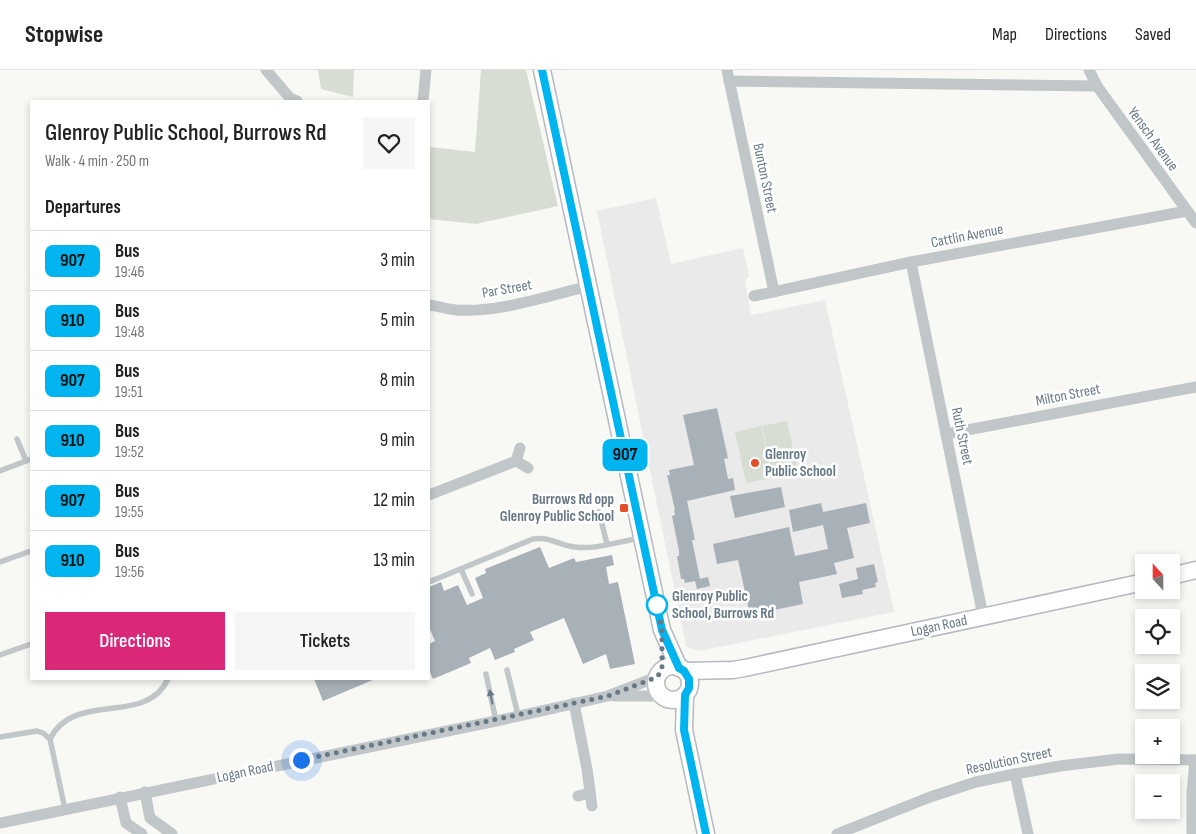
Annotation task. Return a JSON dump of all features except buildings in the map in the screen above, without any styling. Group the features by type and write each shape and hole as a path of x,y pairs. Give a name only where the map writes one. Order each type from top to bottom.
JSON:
{"main road":[{"path":"542,70 590,286 662,630 660,674 656,687 684,730"},
{"path":"1180,574 1196,570"},
{"name":"Logan Road","path":"687,691 733,670 1135,584"},
{"path":"662,630 689,679 684,730 706,834"},
{"path":"660,674 670,667 682,669"},
{"name":"Logan Road","path":"682,669 733,670"},
{"path":"664,697 676,700 687,691"}],"street":[{"path":"266,70 290,98 295,100"},
{"path":"423,100 426,70"},
{"name":"Yensch Avenue","path":"1089,70 1097,86 1196,223"},
{"path":"728,75 1097,86"},
{"name":"Bunton Street","path":"728,75 774,292"},
{"name":"Cattlin Avenue","path":"754,296 911,262 1187,210"},
{"name":"Ruth Street","path":"911,262 983,616"},
{"name":"Par Street","path":"430,305 456,310 483,309 510,305 590,286"},
{"name":"Milton Street","path":"946,434 1196,386"},
{"path":"516,461 520,448"},
{"path":"516,461 528,468"},
{"path":"430,495 516,461"},
{"name":"Logan Road","path":"0,822 496,721 608,696 660,674"},
{"name":"Logan Road","path":"608,696 664,697"},
{"path":"574,703 592,806"},
{"name":"Resolution Street","path":"837,834 930,797 976,782 1060,766 1119,758 1196,760"},
{"path":"1192,834 1194,820 1192,793 1196,760"},
{"path":"1015,774 1028,834"},
{"path":"145,792 150,818 172,834"},
{"path":"578,796 590,792"},
{"path":"120,797 126,823 142,834"}],"lane":[{"path":"0,471 28,460 17,439"},
{"path":"599,512 607,544"},
{"path":"430,582 527,541 541,538 576,548 643,537"},
{"path":"0,562 30,551"},
{"path":"461,568 472,594"},
{"path":"0,655 30,644"},
{"path":"507,670 518,715"},
{"path":"486,674 496,721"},
{"path":"50,739 59,725 72,717 152,699 162,691 168,680"},
{"path":"0,737 38,731 44,733 50,739 65,809"}],"shaded area":[{"path":"318,70 354,70 353,97 321,89"},
{"path":"481,70 526,70 558,206 476,224 430,219 430,147 475,152"},
{"name":"Glenroy Public School","path":"656,198 671,264 743,248 749,276 745,281 751,315 825,300 894,612 699,651 686,646 597,211"},
{"path":"787,421 798,472 773,478 762,426"},
{"path":"761,426 772,478 746,483 735,432"}],"bus line":[{"name":"907","path":"542,70 590,286 662,630 679,668 687,675 690,683 685,695 684,730 706,834"}],"place":[{"name":"Glenroy Public School","path":"755,463"},
{"name":"Burrows Rd opp Glenroy Public School","path":"624,508"},
{"name":"Glenroy Public School, Burrows Rd","path":"657,605"}],"route":[{"path":"301,760 496,721 608,696 657,677 662,670 662,630 657,605"}]}
